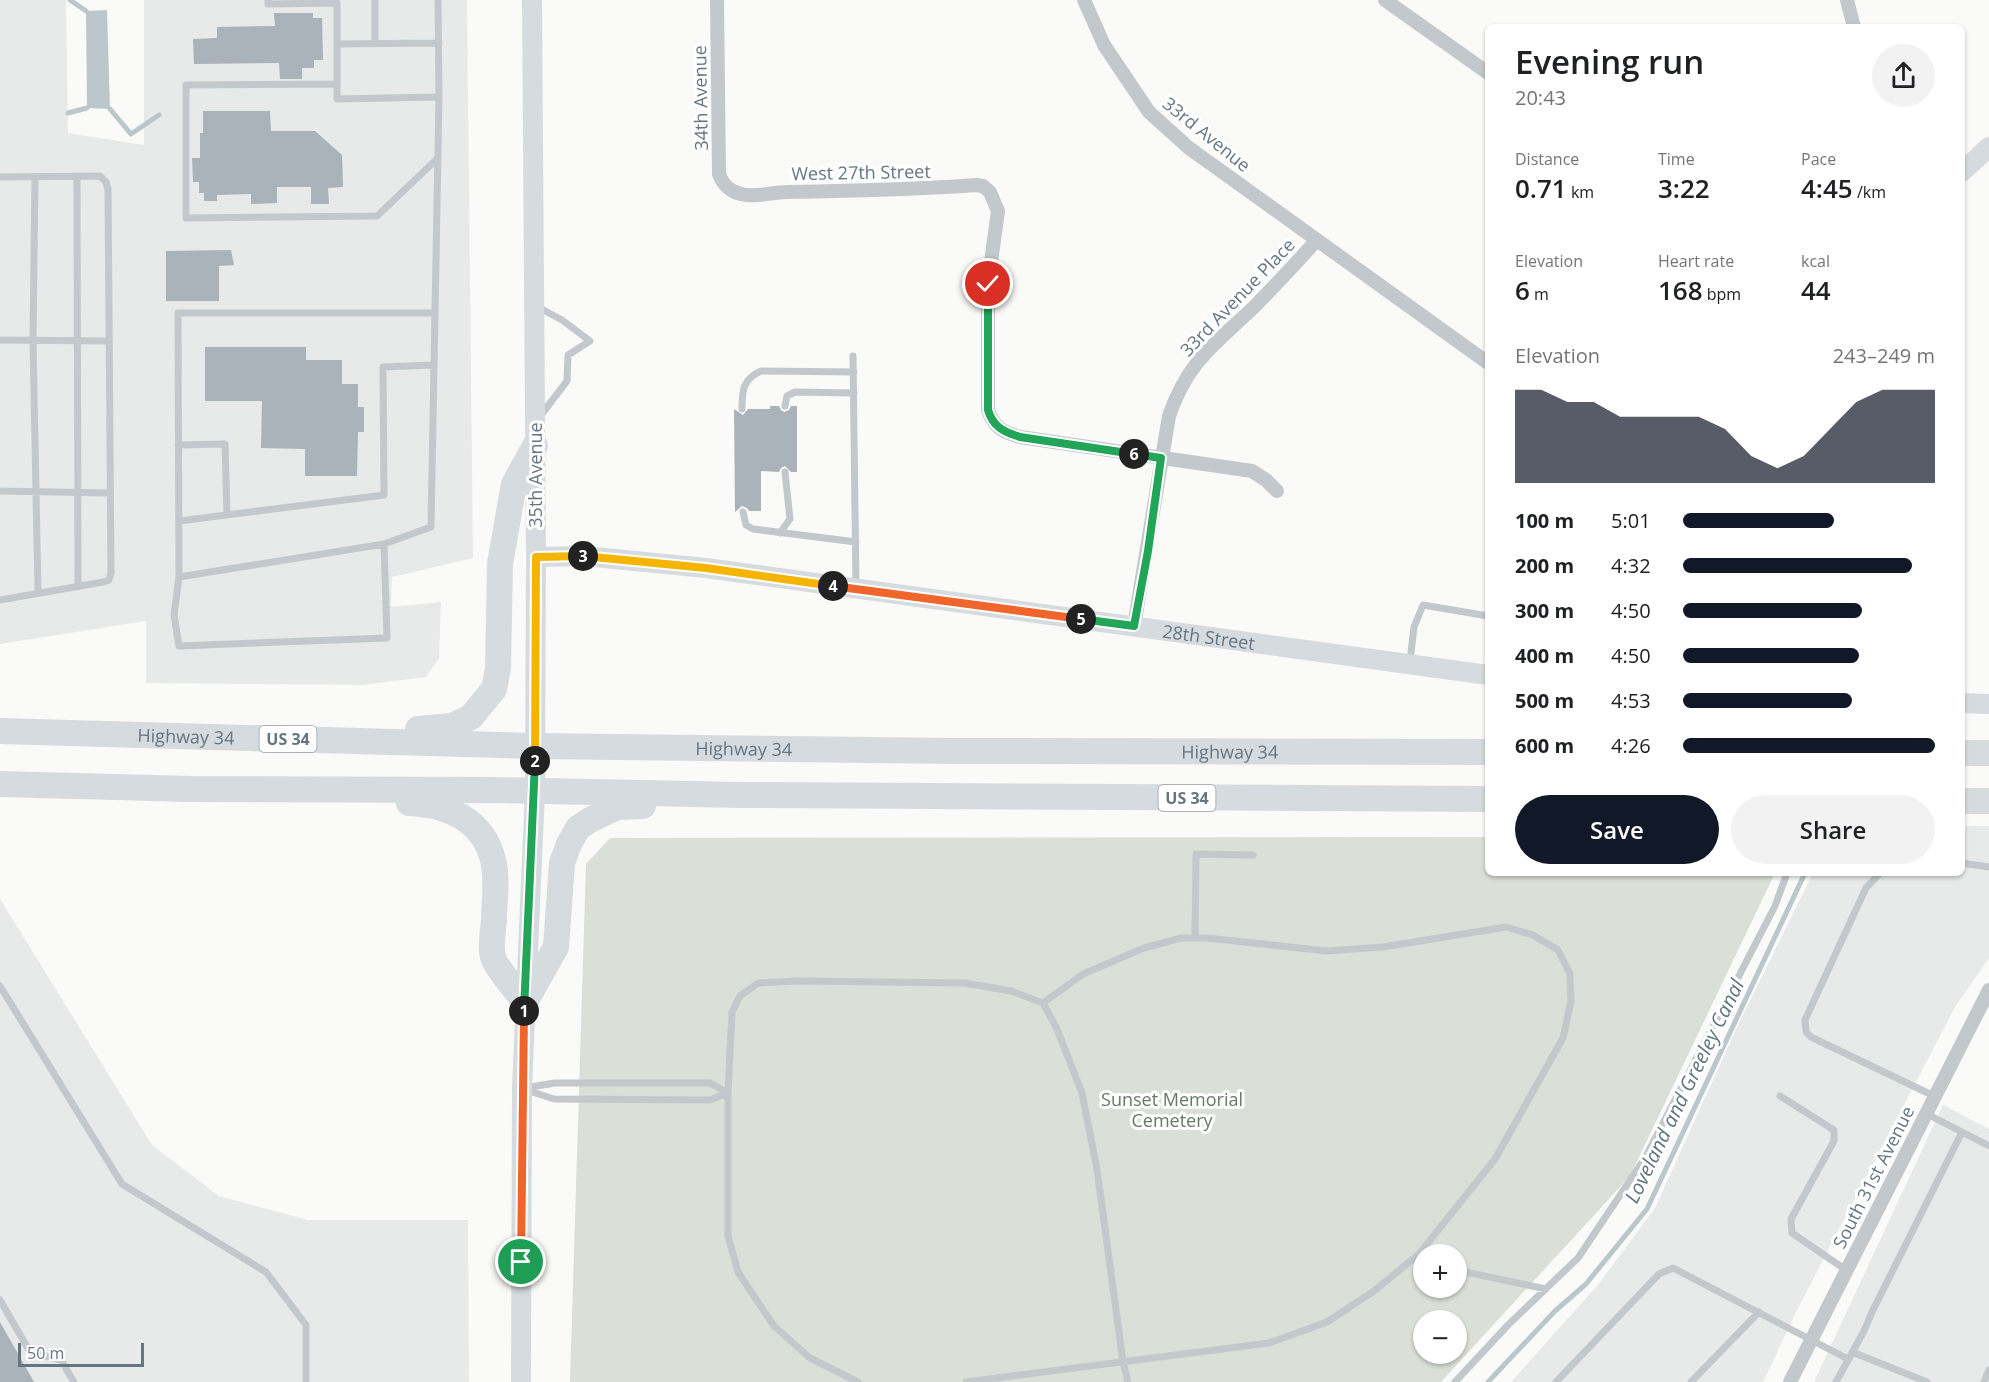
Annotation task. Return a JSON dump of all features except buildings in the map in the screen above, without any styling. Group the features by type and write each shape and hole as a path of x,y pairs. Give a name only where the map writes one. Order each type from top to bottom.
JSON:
{"highway":[{"path":"40,733 51,721 432,729 452,726 471,717 494,689 498,669 500,564 514,484 535,435"},
{"name":"Highway 34","path":"0,731 535,746 956,751 1485,752"},
{"path":"1965,753 1989,753"},
{"name":"US 34","path":"0,784 191,789 741,795 1485,799"},
{"path":"191,789 217,794 427,804 461,814 473,823 486,841 493,861 495,882 493,959 525,1002 556,947 562,863 578,828 590,819 617,807 710,806 741,795"},
{"path":"1965,801 1989,801"}],"main road":[{"name":"35th Avenue","path":"521,1382 522,1088 535,791 536,557 532,0"},
{"path":"1965,168 1989,147"},
{"name":"28th Street","path":"536,557 584,556 706,568 1485,675"},
{"path":"1965,703 1989,704"}],"street":[{"name":"34th Avenue","path":"717,0 719,174 722,184 732,191"},
{"name":"33rd Avenue","path":"1084,0 1104,45 1149,112 1189,148 1485,361"},
{"path":"1385,0 1485,71"},
{"path":"1847,0 1853,24"},
{"name":"West 27th Street","path":"732,191 743,195 755,195 782,192 909,191 983,186 990,192 998,211 988,284 988,410 991,421 1006,433 1020,437 1161,458"},
{"name":"33rd Avenue Place","path":"1134,626 1148,551 1161,458 1169,416 1177,393 1187,374 1202,355 1254,306 1317,240"},
{"path":"1161,458 1252,471 1277,491"},
{"name":"South 31st Avenue","path":"1791,1382 1989,990"}],"lane":[{"path":"268,0 268,4 337,3 337,99 440,97"},
{"path":"375,0 375,44"},
{"path":"179,577 384,544 431,527 440,97 438,0"},
{"path":"337,44 439,43"},
{"path":"337,84 186,85 186,218 377,216 438,158"},
{"path":"77,176 78,586"},
{"path":"0,177 100,176 106,182 108,189 111,573 108,580 0,600"},
{"path":"35,177 33,340 38,593"},
{"path":"534,305 562,320 590,341 568,355 567,381 535,435"},
{"path":"384,544 387,638 179,646 174,615 179,577 178,313 435,313"},
{"path":"0,340 109,341"},
{"path":"854,356 856,589"},
{"path":"179,521 384,495 383,367 434,365"},
{"path":"742,409 744,387 749,376 761,370 854,372"},
{"path":"785,406 787,396 795,392 854,393"},
{"path":"178,445 225,444 227,515"},
{"path":"780,533 790,519 785,472"},
{"path":"0,491 110,493"},
{"path":"743,512 746,525 753,529 856,542"},
{"path":"1409,664 1414,627 1423,605 1485,615"},
{"path":"1195,938 1196,854 1253,855"},
{"path":"1965,863 1989,867"},
{"path":"1455,1382 1508,1325 1578,1258 1644,1158 1770,917 1786,876"},
{"path":"1877,876 1866,888 1805,1020 1806,1032 1811,1037 1934,1096"},
{"path":"1043,1003 1083,974 1143,948 1181,938 1327,951 1383,947 1506,927 1533,935 1558,950 1570,974 1571,1001 1563,1038 1495,1159 1429,1244"},
{"path":"858,1382 810,1358 774,1326 738,1272 728,1236 728,1094 732,1012 740,996 758,983 798,981 964,982 1011,991 1043,1003 1058,1029 1082,1093 1098,1169 1123,1362 1128,1382"},
{"path":"0,986 122,1184 266,1272 306,1325 306,1382"},
{"path":"522,1088 555,1083 710,1083 728,1094"},
{"path":"522,1088 554,1099 710,1100 728,1094"},
{"path":"1780,1096 1834,1130 1834,1141 1791,1219 1792,1233 1846,1270"},
{"path":"1925,1113 1989,1146"},
{"path":"1836,1382 1864,1331 1962,1132"},
{"path":"966,1382 1269,1343 1327,1322 1374,1291 1413,1261"},
{"path":"1556,1382 1665,1270 1673,1268 1812,1338 1848,1359"},
{"path":"1467,1272 1546,1288"},
{"path":"0,1300 30,1352 61,1360 74,1382"},
{"path":"1691,1382 1759,1312"},
{"path":"1852,1352 1927,1382"},
{"path":"1984,1382 1989,1370"}],"shaded area":[{"path":"0,0 66,0 68,133 144,145 144,0 467,0 473,558 392,577 391,607 441,602 439,658 426,677 363,685 146,683 146,621 0,644"},
{"path":"107,10 110,109 87,108 86,11"},
{"path":"1965,826 1989,826 1989,958 1955,1007 1796,1312 1763,1382 1511,1382 1597,1286 1655,1208 1739,1023 1812,876 1965,876"},
{"path":"0,899 152,1145 219,1196 308,1220 468,1220 469,1382 0,1382"},
{"path":"1943,1105 1989,1129 1989,1382 1814,1382"}],"green space":[{"name":"Sunset Memorial Cemetery","path":"1485,837 1485,876 1774,876 1630,1176 1467,1354 1467,1310 1413,1310 1413,1364 1458,1364 1441,1382 570,1382 586,864 610,838"}],"waterway":[{"path":"70,0 86,11"},
{"path":"68,113 87,108"},
{"path":"110,109 131,134 159,115"},
{"name":"Loveland and Greeley Canal","path":"1488,1382 1555,1311 1586,1284 1647,1209 1804,876"}],"route":[{"path":"521,1262 522,1088 535,791 536,557 584,556 706,568 1134,626 1148,551 1161,458 1020,437 1006,433 991,421 988,410 988,284"}]}
